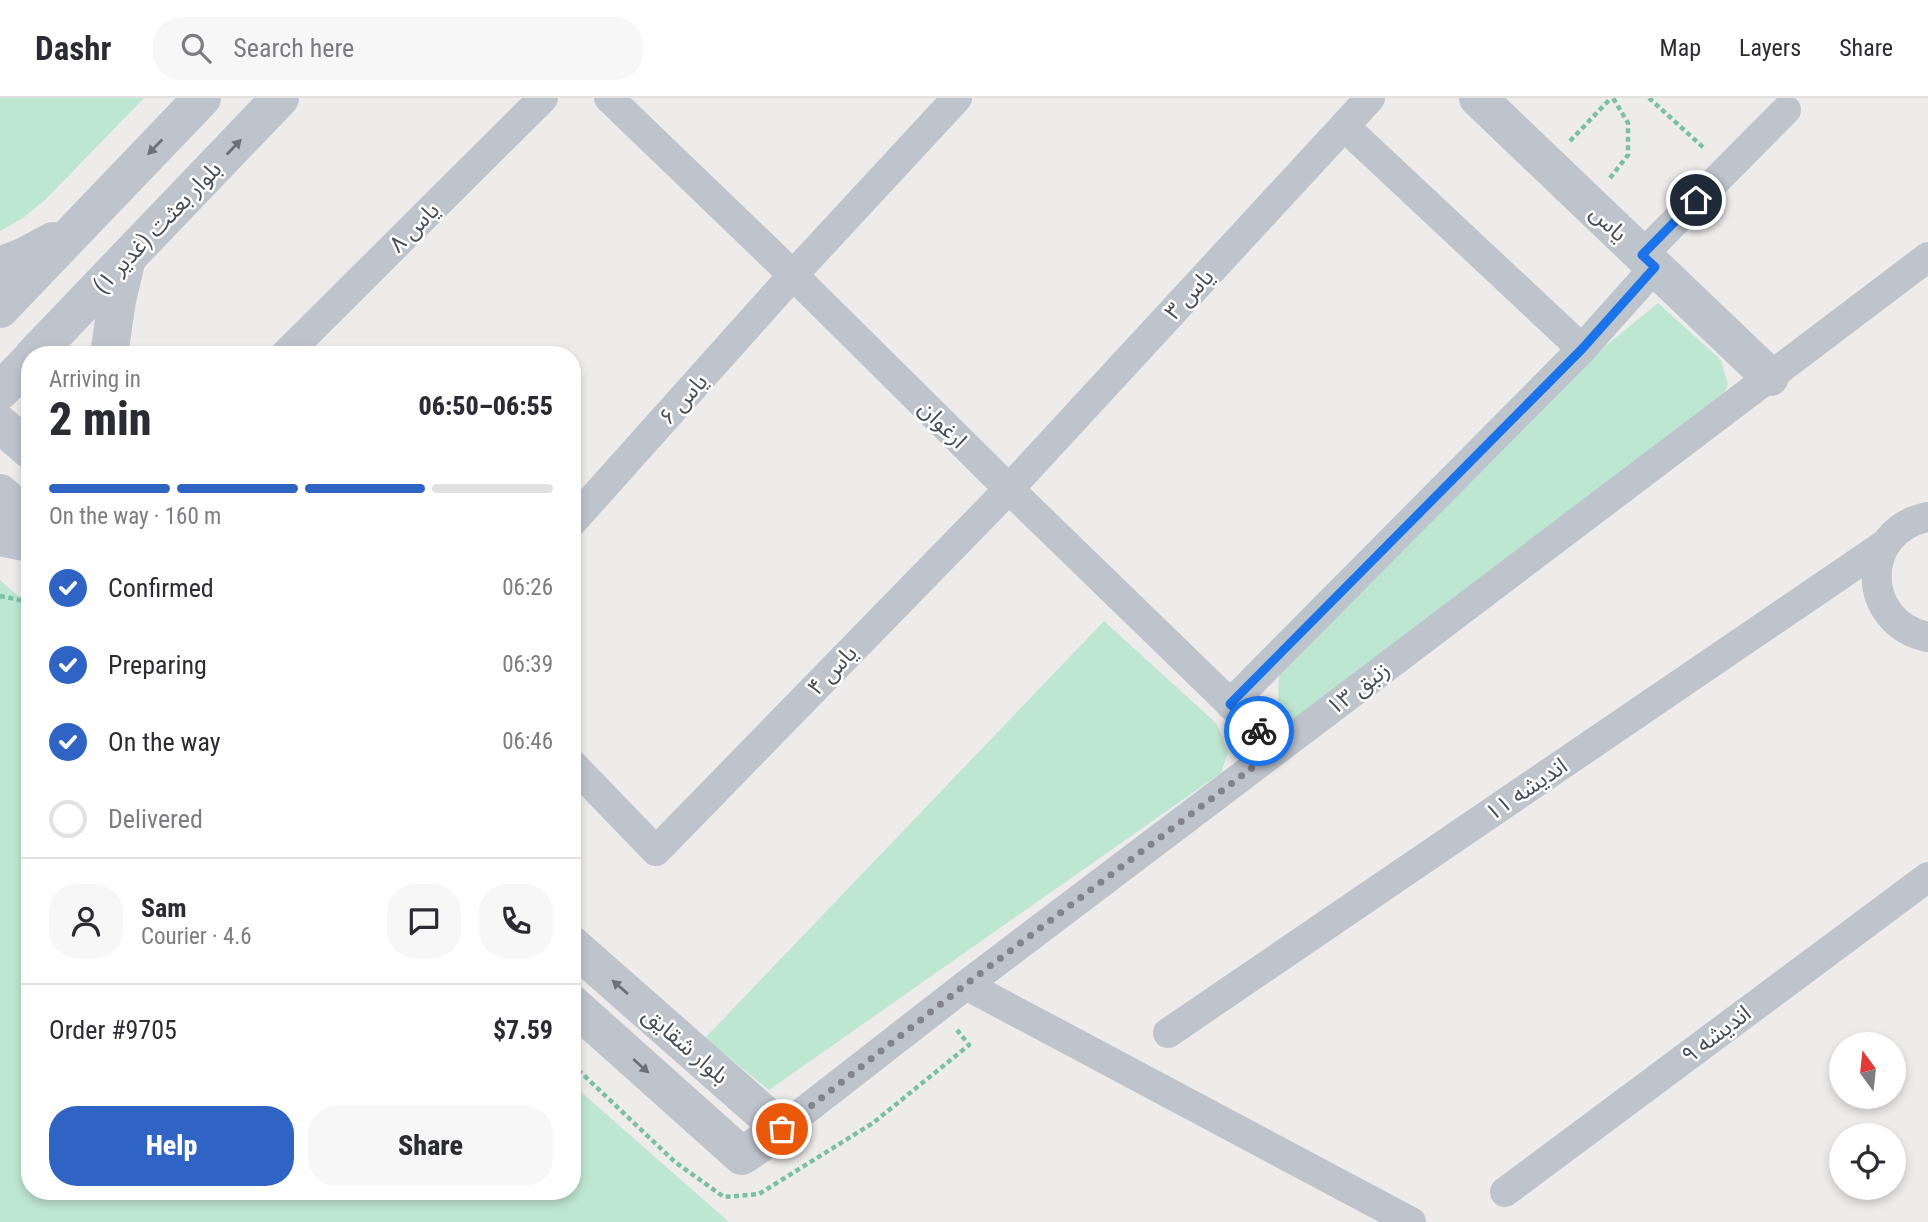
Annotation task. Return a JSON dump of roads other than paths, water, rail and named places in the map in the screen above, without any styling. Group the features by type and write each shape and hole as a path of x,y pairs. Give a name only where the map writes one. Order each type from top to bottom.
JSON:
{"street":[{"path":"0,309 202,98"},
{"name":"بلوار بعثت (غدیر ۱)","path":"43,346 280,98"},
{"name":"یاس ۸","path":"294,346 543,98"},
{"name":"ارغوان","path":"609,98 1277,749"},
{"name":"یاس ۶","path":"581,512 793,275 957,98"},
{"name":"یاس ۳","path":"1009,489 1370,98"},
{"name":"یاس","path":"1478,98 1561,153 1600,190 1648,261 1770,377"},
{"path":"1230,704 1582,349 1648,261 1726,170 1786,110"},
{"path":"1344,126 1582,349"},
{"path":"0,266 25,256 79,226"},
{"name":"زنبق ۱۳","path":"782,1129 965,985 1928,257"},
{"path":"110,346 127,258"},
{"path":"0,391 21,369"},
{"path":"0,424 21,442"},
{"name":"یاس ۴","path":"581,773 656,851 1009,489"},
{"path":"0,492 21,511"},
{"name":"اندیشه ۱۱","path":"1168,1033 1884,545 1898,530 1916,519 1928,517"},
{"path":"0,537 21,541"},
{"path":"1884,545 1877,565 1876,586 1883,606 1896,623 1914,634 1928,637"},
{"name":"اندیشه ۹","path":"1505,1192 1928,877"},
{"name":"بلوار شقایق","path":"581,954 782,1129 742,1156 581,1012"},
{"path":"965,985 1412,1222"}]}
